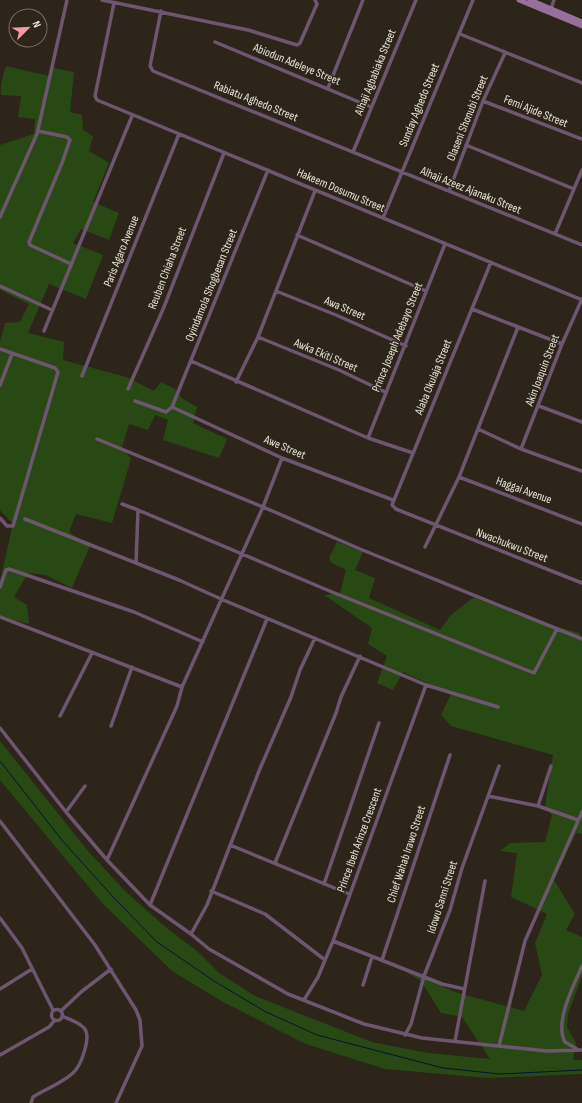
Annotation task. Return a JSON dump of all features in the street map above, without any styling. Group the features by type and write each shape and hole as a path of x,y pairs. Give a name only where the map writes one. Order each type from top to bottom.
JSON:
{"main road":[{"path":"519,0 582,22"},
{"path":"530,0 582,26"}],"street":[{"path":"0,217 38,130 67,0"},
{"path":"102,0 248,30 297,45 300,43 318,4 315,0"},
{"path":"328,88 363,0"},
{"name":"Alhaji Agbabiaka Street","path":"353,152 416,0"},
{"name":"Sunday Aghedo Street","path":"383,218 473,0"},
{"path":"550,10 554,0"},
{"name":"Hakeem Dosumu Street","path":"114,3 95,96 96,100 582,300"},
{"name":"Rabiatu Aghedo Street","path":"161,11 150,66 151,69 353,152"},
{"path":"460,34 582,83"},
{"name":"Abiodun Adeleye Street","path":"215,42 371,107"},
{"name":"Olaseni Shonubi Street","path":"448,191 483,101 505,53"},
{"name":"Femi Ajide Street","path":"483,101 582,139"},
{"path":"44,331 132,116"},
{"path":"38,130 67,137 70,140 29,242 30,245 71,264"},
{"name":"Paris Agaro Avenue","path":"82,376 178,134"},
{"path":"466,146 574,189"},
{"name":"Alhaji Azeez Ajanaku Street","path":"353,152 582,245"},
{"name":"Reuben Chiaha Street","path":"128,389 164,307 224,153"},
{"name":"Oyindamola Shogbesan Street","path":"172,407 268,170"},
{"path":"555,234 582,170"},
{"path":"236,382 258,337 315,191"},
{"path":"297,235 426,291"},
{"name":"Prince Joseph Adebayo Street","path":"368,438 385,392 406,346 445,244"},
{"name":"Alaba Okulaja Street","path":"393,500 491,262"},
{"path":"0,286 52,310"},
{"name":"Awa Street","path":"276,291 336,315 406,346"},
{"name":"Akin Joaquin Street","path":"521,449 562,344 582,300"},
{"path":"472,309 562,344"},
{"path":"425,547 459,477 518,327"},
{"name":"Awka Ekiti Street","path":"258,337 339,370 385,392"},
{"path":"0,349 55,368 58,372 13,526 7,526 0,518"},
{"path":"0,385 12,354"},
{"path":"191,361 236,382 368,438 413,454"},
{"path":"135,402 166,412 172,407"},
{"path":"539,406 582,422"},
{"name":"Awe Street","path":"172,407 282,458 393,500"},
{"path":"478,429 521,449 582,471"},
{"path":"97,439 263,507 360,550 582,639"},
{"path":"107,860 177,706 182,687 263,507 282,458"},
{"name":"Haggai Avenue","path":"459,477 582,524"},
{"name":"Nwachukwu Street","path":"393,500 393,508 582,583"},
{"path":"122,504 534,673 557,629"},
{"path":"136,562 138,510"},
{"path":"25,519 136,562 267,619 360,656 426,685 498,707"},
{"path":"0,587 6,570 8,569 134,612 203,642"},
{"path":"0,617 182,687"},
{"path":"150,905 267,619"},
{"path":"191,934 201,918 291,697 300,670 315,638"},
{"path":"60,716 92,653"},
{"path":"275,863 336,713 340,697 360,656"},
{"path":"111,726 132,667"},
{"name":"Prince Ibeh Arinze Crescent","path":"304,1000 318,977 334,941 349,894 379,819 399,756 426,685"},
{"path":"324,884 379,723"},
{"path":"0,728 66,812 107,860 150,905 210,949 288,994 349,1019 405,1035 433,1040 547,1051 580,1050"},
{"name":"Chief Wahab Irawo Street","path":"382,960 450,755"},
{"name":"Idowu Sanni Street","path":"405,1035 417,1005 424,976 450,910 462,868 499,766"},
{"path":"538,806 551,766"},
{"path":"66,812 85,786"},
{"path":"488,796 538,806 578,820"},
{"path":"499,1046 525,941 582,812"},
{"path":"0,821 95,945 136,1010 140,1020 142,1046 116,1103"},
{"path":"230,845 349,894"},
{"path":"455,1041 485,881"},
{"path":"212,891 265,914 325,960"},
{"path":"0,918 22,948 53,1010 51,1015 55,1020"},
{"path":"334,941 442,984 464,989"},
{"path":"363,985 372,957"},
{"path":"580,1050 565,1042 562,1027 566,1006 582,966"},
{"path":"0,989 32,968"},
{"path":"61,1011 81,992 111,969"},
{"path":"53,1010 58,1009 61,1011"},
{"path":"61,1011 62,1016"},
{"path":"0,1055 49,1027 55,1020 60,1019 62,1016"},
{"path":"31,1103 33,1097 73,1074 81,1060 87,1043 86,1031 83,1026 62,1016"}],"green space":[{"path":"6,66 49,76 54,68 74,72 70,112 82,115 83,130 93,136 89,151 109,163 93,202 119,213 109,240 81,229 73,243 103,255 86,299 49,284 28,333 64,342 63,360 126,377 154,391 161,382 175,389 183,399 197,407 193,423 227,439 219,458 163,440 168,420 155,415 148,430 129,424 122,447 131,459 112,523 76,514 69,532 90,546 72,588 45,575 28,573 14,597 27,605 29,624 0,617 0,581 13,524 0,510 0,342 5,323 20,322 29,304 0,290 0,145 34,134 35,119 18,117 21,96 1,95 1,84"},
{"path":"337,542 363,552 355,570 375,578 369,598 440,630 450,616 474,597 522,617 579,633 582,638 582,834 576,833 554,880 575,914 566,930 582,937 582,976 568,1014 567,1027 576,1043 573,1060 582,1060 582,1074 488,1078 385,1069 306,1044 223,1002 172,971 103,904 0,780 0,741 88,851 124,890 163,925 198,952 219,973 255,996 372,1042 428,1053 490,1059 462,1017 441,1013 421,981 389,962 455,992 524,1011 542,975 535,943 547,914 511,897 517,853 500,851 510,843 545,842 552,815 545,806 553,755 451,726 441,715 451,694 403,672 393,690 377,683 387,656 368,644 372,628 324,595 340,593 346,570 332,563 329,558"}],"waterway":[{"path":"0,761 61,839 114,898 157,942 214,981 266,1012 317,1035 443,1068 500,1074 582,1070"}]}
